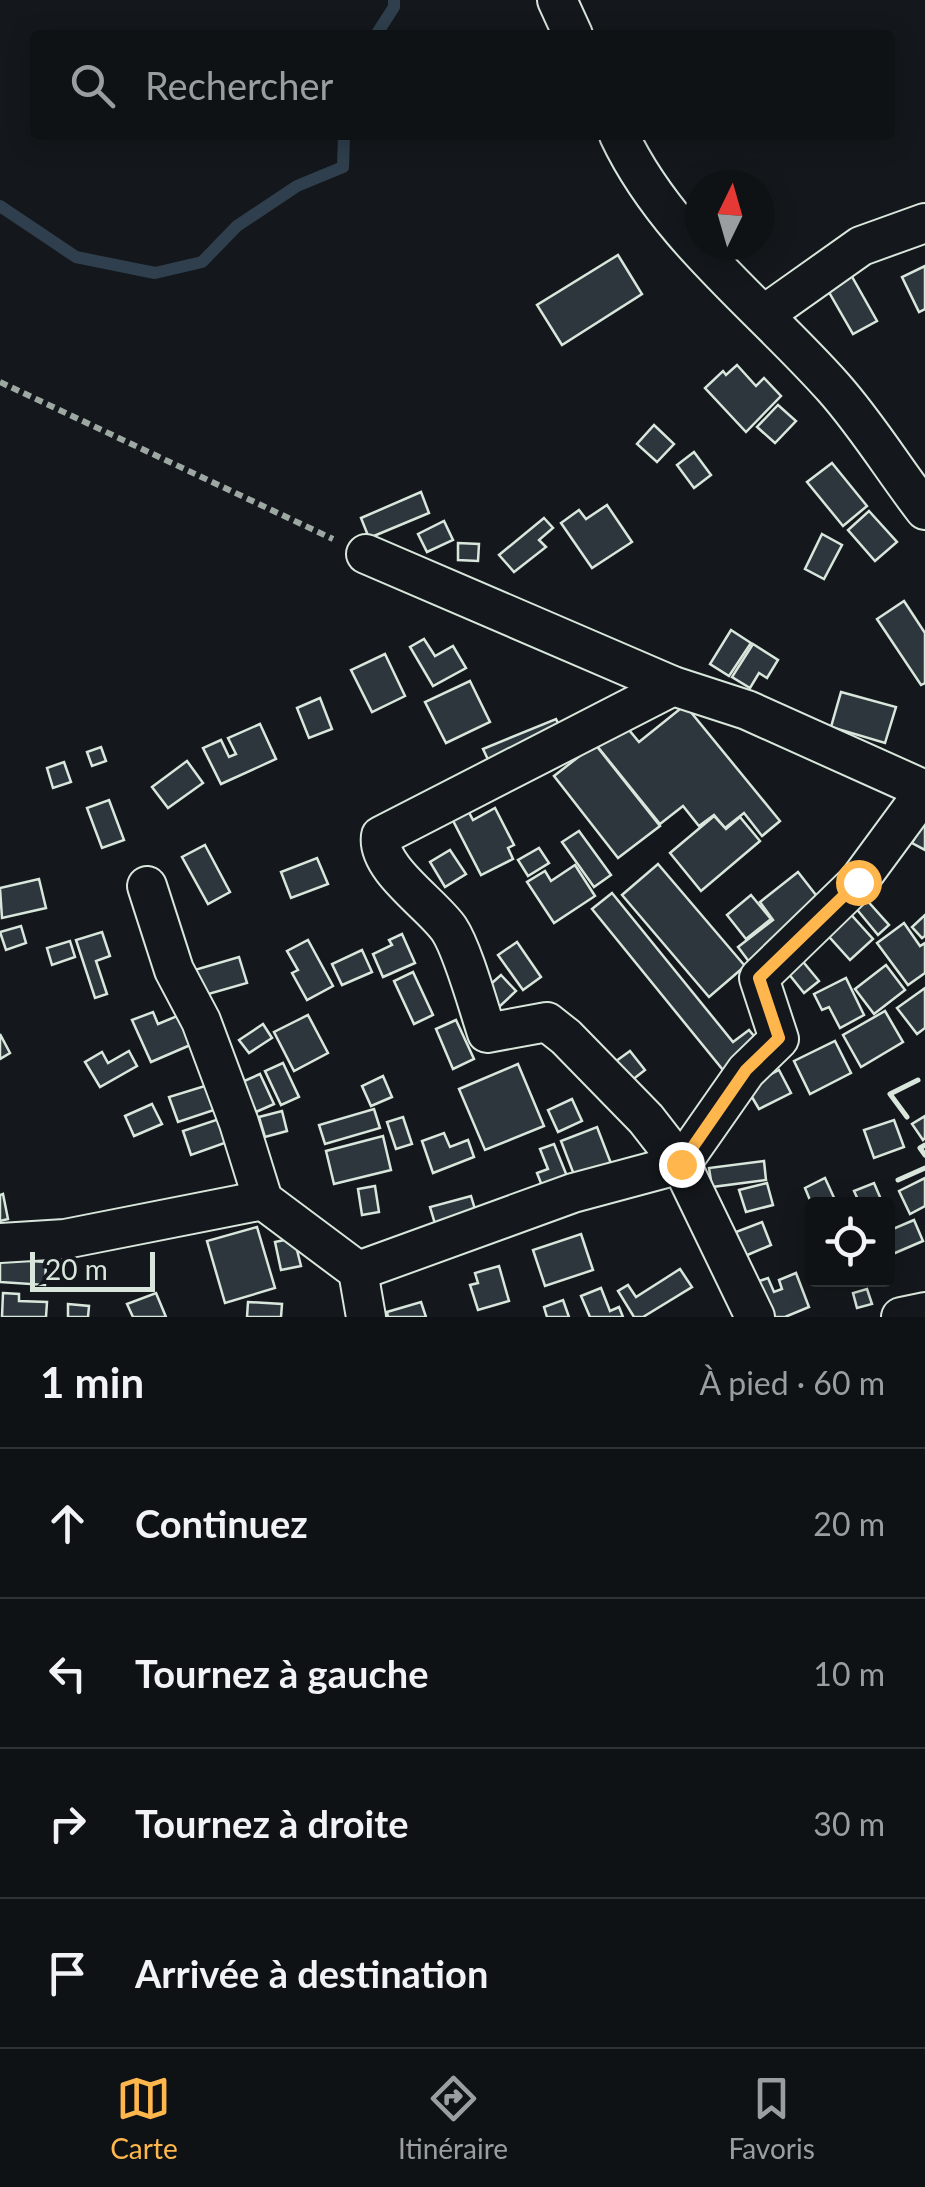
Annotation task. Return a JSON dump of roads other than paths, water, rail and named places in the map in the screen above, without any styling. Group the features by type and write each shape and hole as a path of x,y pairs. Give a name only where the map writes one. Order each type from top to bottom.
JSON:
{"street":[{"path":"556,0 571,30"},
{"path":"622,140 670,214 724,279 765,314 836,390 925,510"},
{"path":"765,314 861,246 925,223"},
{"path":"358,1270 573,1193 681,1164 746,1070 779,1038 759,978 858,882 925,790 747,710 672,686 366,554"},
{"path":"672,686 381,836 380,842 384,854 408,886 449,930 488,1032 546,1022 566,1036 646,1119 681,1164 755,1317"},
{"path":"148,886 174,970 201,1021 263,1200 358,1270 366,1317"},
{"path":"0,1243 65,1240 263,1200"},
{"path":"901,1317 925,1312"}],"waterway":[{"path":"379,30 394,7 394,0"},
{"path":"0,206 76,257 155,273 202,262 237,226 297,186 343,167 344,140"}]}
